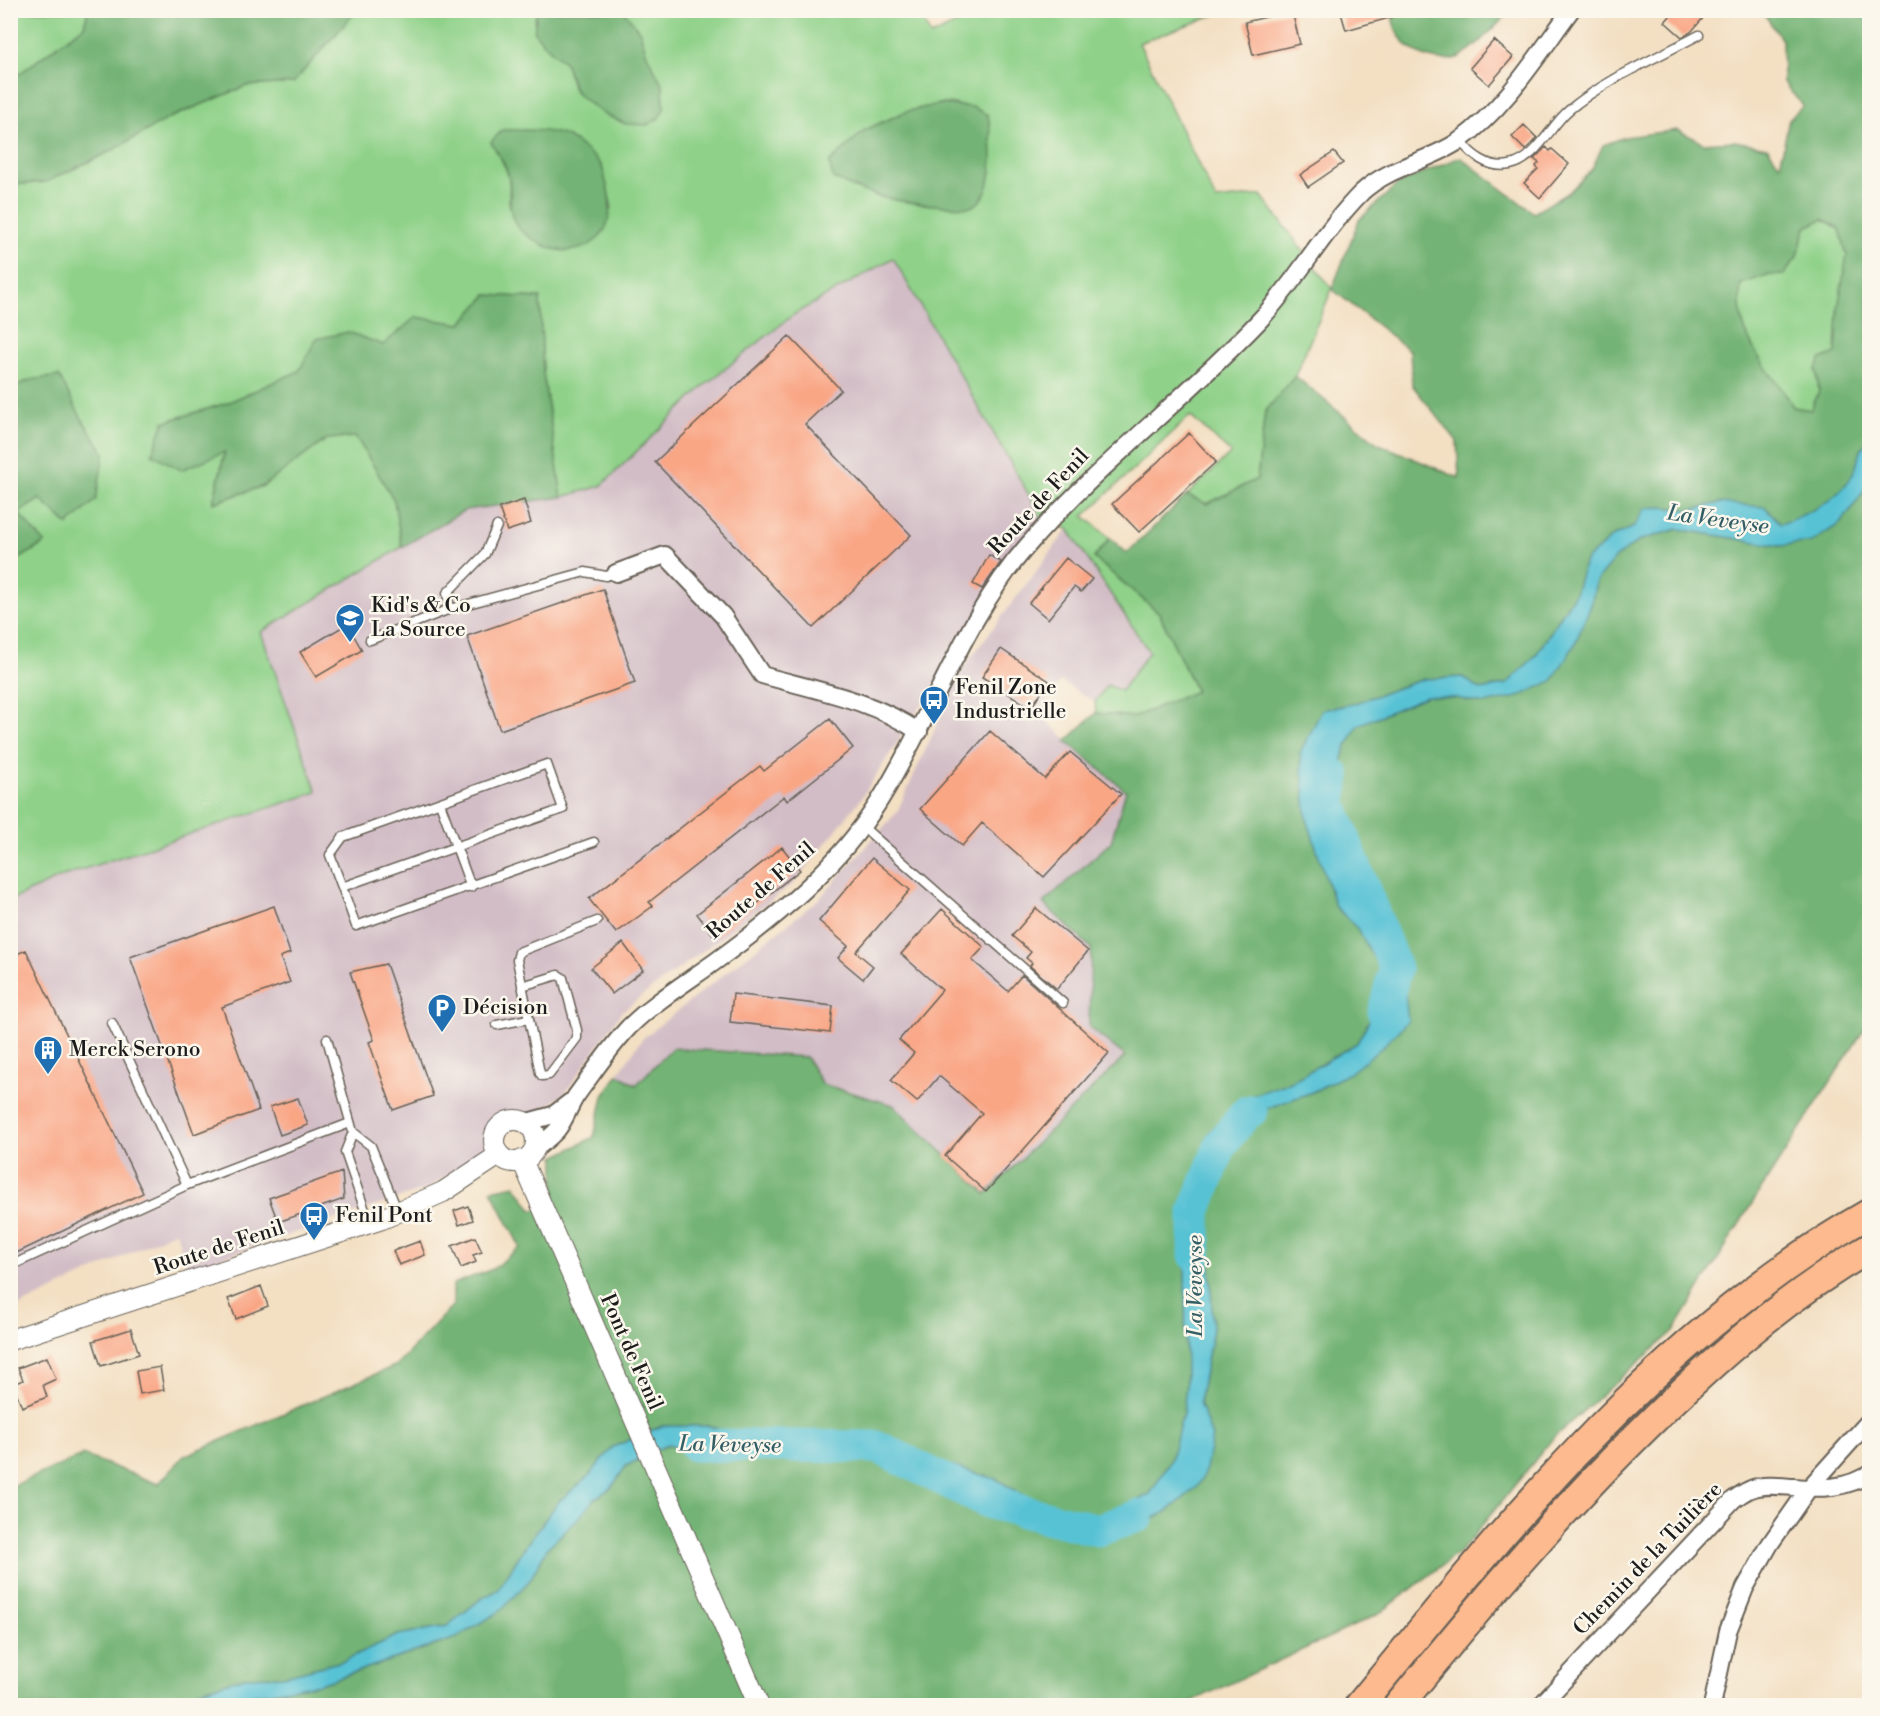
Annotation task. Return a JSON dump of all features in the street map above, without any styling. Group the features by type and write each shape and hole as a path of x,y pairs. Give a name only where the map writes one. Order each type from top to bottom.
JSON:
{"highway":[{"path":"1359,1706 1516,1519 1630,1398 1690,1343 1765,1281 1869,1213"},
{"path":"1398,1706 1463,1626 1570,1504 1659,1414 1708,1367 1745,1336 1821,1279 1869,1248"}],"street":[{"name":"Route de Fenil","path":"528,1155 556,1131 573,1100 627,1029 648,1011 739,945 808,888 843,850 878,805 1005,573 1047,522 1261,319 1348,207 1366,189 1390,172 1449,147 1501,104 1571,10"},
{"path":"616,573 665,555 723,616 762,675 850,699 900,719 919,732"},
{"name":"Route de Fenil","path":"524,1123 553,1115 573,1100"},
{"path":"517,1120 524,1123 534,1134 535,1144 528,1155 510,1161 499,1155 494,1142 498,1129 508,1121 517,1120"},
{"name":"Route de Fenil","path":"14,1337 369,1223 443,1192 499,1155"},
{"name":"Pont de Fenil","path":"528,1155 537,1195 756,1700"},
{"path":"1712,1706 1728,1630 1745,1588 1770,1544 1809,1488 1869,1420"},
{"name":"Chemin de la Tuilière","path":"1540,1706 1734,1499 1751,1489 1773,1486 1809,1488 1858,1482 1869,1473"}],"lane":[{"path":"1459,140 1480,160 1496,166 1510,165 1524,159 1568,110 1605,86 1699,35"},
{"path":"450,609 447,593 485,554 497,526"},
{"path":"370,640 450,609 585,572 606,576 616,573"},
{"path":"342,887 563,809 547,764 343,837 330,855 356,926 594,842"},
{"path":"440,803 471,886"},
{"path":"861,826 1063,1003"},
{"path":"522,986 558,975 563,978 577,1038 549,1075 542,1076 540,1073 528,1019 517,960 519,952 597,921"},
{"path":"497,1025 528,1019"},
{"path":"112,1023 187,1185"},
{"path":"327,1039 353,1132 371,1146 398,1212"},
{"path":"10,1266 187,1185 350,1123"},
{"path":"353,1132 345,1152 369,1223"}],"shaded area":[{"path":"893,258 1042,518 860,800 794,883 622,1011 565,1093 429,1188 187,1269 176,1231 11,1310 11,900 63,876 317,792 260,632 465,510 562,497 601,486 705,385 793,315"},
{"path":"1068,529 1149,652 1121,691 1107,685 1095,702 1060,681 1041,716 1126,791 1111,842 1043,903 1092,948 1089,1027 1126,1056 986,1194 893,1105 821,1084 806,1057 636,1085 618,1074 642,1039 818,900 897,812 963,668"}],"green space":[{"path":"88,10 356,11 293,83 246,86 169,118 111,151 46,182 11,185 11,80 84,26"},
{"path":"11,11 88,11 84,26 11,80"},
{"path":"356,11 537,11 534,21 541,41 566,64 572,86 578,95 604,114 626,124 664,109 663,86 647,55 640,32 624,11 918,11 931,36 983,11 1225,11 1139,43 1216,200 1261,195 1332,289 1295,376 1265,412 1257,479 1207,504 1187,495 1231,453 1190,416 1084,516 1110,538 1094,558 1159,613 1196,692 1134,717 1096,713 1095,702 1107,685 1121,691 1149,652 1068,529 1042,518 893,258 793,315 705,385 601,486 562,497 543,373 540,298 487,295 461,324 416,317 383,345 348,332 299,371 227,403 164,422 225,451 213,503 263,486 327,439 357,437 394,500 402,547 261,632 317,792 63,876 11,900 10,564 45,543 18,514 40,498 68,525 104,453 82,419 30,380 11,388 11,185 46,182 111,151 169,118 246,86 293,83","holes":["940,104 956,104 991,131 991,157 983,198 938,204 907,202 875,196 830,163 865,130 905,112","524,130 601,165 612,208 548,247 533,239 516,224 510,209 508,175 491,142"]},
{"path":"537,11 624,11 640,32 647,55 663,86 664,109 658,119 647,125 626,124 604,114 578,95 566,64 534,32"},
{"path":"1392,11 1509,11 1469,51 1457,58 1445,60 1422,56 1412,50 1398,33 1393,23"},
{"path":"1762,11 1869,11 1869,440 1860,452 1850,480 1824,504 1781,525 1720,503 1690,510 1663,507 1634,527 1612,537 1585,561 1575,594 1536,655 1507,684 1481,690 1463,677 1424,679 1352,704 1322,710 1335,906 1357,928 1383,974 1372,1015 1357,1043 1291,1082 1238,1100 1195,1174 1185,1269 1186,1386 1183,1413 1171,1460 1150,1494 1119,1510 1086,1517 1038,1504 996,1479 937,1493 990,1503 1098,1530 1127,1531 1212,1437 1199,1402 1213,1329 1209,1251 1195,1211 1221,1144 1257,1112 1312,1092 1350,1073 1405,993 1378,925 1350,873 1335,829 1338,777 1346,747 1358,725 1427,696 1456,698 1484,704 1551,681 1574,645 1591,605 1596,581 1616,557 1641,540 1678,529 1780,546 1841,523 1869,484 1869,1022 1749,1208 1674,1331 1554,1437 1462,1550 1379,1614 1184,1705 191,1705 320,1684 456,1638 530,1580 547,1548 579,1518 595,1498 611,1488 626,1466 668,1444 710,1454 739,1436 709,1426 662,1426 613,1447 588,1477 559,1501 527,1544 498,1590 481,1599 447,1626 398,1635 343,1661 284,1676 245,1677 147,1705 11,1706 10,1487 83,1455 158,1484 184,1456 397,1365 453,1305 453,1284 493,1269 520,1247 491,1190 515,1185 533,1211 554,1195 555,1157 594,1137 603,1096 618,1074 636,1085 672,1048 806,1057 822,1084 893,1105 986,1194 1125,1056 1089,1027 1091,948 1043,903 1111,842 1126,791 1066,741 1096,713 1134,717 1196,691 1159,613 1094,558 1110,538 1127,553 1187,495 1207,504 1257,479 1265,412 1295,376 1377,443 1459,478 1457,441 1412,385 1410,351 1332,289 1359,220 1398,184 1460,157 1534,213 1569,192 1592,169 1603,145 1625,137 1678,130 1703,143 1734,141 1767,147 1780,165 1789,119 1803,106 1783,82 1782,40","holes":["1823,219 1840,229 1847,255 1838,308 1836,353 1821,359 1816,369 1819,391 1811,410 1793,407 1748,338 1740,307 1741,284 1767,275 1784,275 1797,257 1806,227"]},
{"path":"940,104 973,107 988,115 992,146 991,169 986,190 976,204 971,207 900,201 866,192 833,178 829,163 865,130 905,112"},
{"path":"502,130 542,131 566,136 585,149 598,162 602,168 610,200 608,221 599,238 579,249 561,250 552,249 520,230 511,212 508,173 491,142"},
{"path":"1823,219 1840,229 1847,255 1836,353 1821,359 1816,369 1819,391 1811,410 1793,407 1759,358 1744,328 1740,296 1741,284 1767,275 1784,275 1797,257 1806,227"},
{"path":"487,295 540,298 543,373 562,497 465,510 402,547 394,500 356,437 327,439 263,486 213,503 225,452 181,470 152,454 164,422 227,403 299,371 316,339 348,332 383,345 416,317 461,324"},
{"path":"59,376 82,419 104,453 96,500 68,525 40,499 18,513 45,543 11,564 11,388 30,380"}],"water":[{"path":"1869,440 1869,484 1841,523 1812,542 1780,546 1678,529 1641,540 1616,557 1596,581 1591,605 1574,646 1552,681 1518,697 1484,704 1456,698 1427,696 1358,725 1346,747 1338,777 1335,829 1350,873 1378,925 1405,993 1408,1021 1380,1049 1350,1073 1312,1092 1257,1112 1221,1144 1195,1211 1209,1251 1213,1329 1199,1402 1212,1437 1206,1469 1198,1486 1168,1511 1127,1532 1098,1530 990,1503 937,1493 899,1471 884,1455 888,1448 996,1479 1038,1504 1086,1517 1120,1510 1150,1494 1171,1460 1183,1413 1186,1386 1187,1232 1195,1174 1209,1133 1238,1100 1291,1082 1357,1043 1372,1015 1383,974 1357,928 1335,906 1307,819 1300,753 1322,710 1352,704 1424,679 1463,677 1481,690 1507,684 1536,655 1575,594 1585,561 1612,537 1634,527 1645,508 1690,510 1720,503 1765,507 1781,524 1814,510 1834,497 1850,480 1860,452"},
{"path":"662,1426 709,1426 739,1436 739,1449 710,1454 668,1444 626,1466 611,1488 595,1498 579,1518 547,1548 530,1580 499,1612 456,1638 320,1684 191,1705 147,1706 245,1677 284,1676 343,1661 398,1635 447,1626 481,1599 498,1590 527,1544 559,1501 588,1477 613,1447"}],"building":[{"path":"1350,10 1400,10 1400,15 1346,30 1341,13"},
{"path":"1675,10 1710,10 1691,32 1682,37 1665,22"},
{"path":"1292,11 1300,44 1253,55 1245,22"},
{"path":"1494,40 1513,57 1489,85 1470,68"},
{"path":"1524,125 1537,138 1525,150 1512,137"},
{"path":"1546,147 1550,151 1552,149 1569,164 1540,198 1524,183 1538,169 1536,166 1539,163 1534,159"},
{"path":"1334,152 1343,163 1308,187 1300,175"},
{"path":"789,336 841,390 805,424 911,535 813,628 655,462"},
{"path":"1189,433 1216,462 1139,532 1112,504"},
{"path":"524,500 531,523 507,531 499,508"},
{"path":"989,555 1001,562 982,589 973,584"},
{"path":"1066,558 1092,579 1081,592 1074,587 1048,619 1029,603"},
{"path":"603,589 635,683 500,730 467,636"},
{"path":"347,624 362,650 316,677 300,652"},
{"path":"1001,649 1049,681 1031,708 982,677"},
{"path":"830,719 853,748 787,801 784,796 649,902 653,906 616,933 589,899 760,766 764,771"},
{"path":"990,731 1045,779 1070,752 1121,794 1044,877 982,823 962,846 920,809"},
{"path":"782,847 800,870 715,937 697,914"},
{"path":"872,858 910,890 856,952 873,966 863,979 838,958 848,946 819,921"},
{"path":"274,906 290,953 280,957 290,982 222,1007 259,1110 194,1134 130,957"},
{"path":"1036,908 1088,951 1057,989 1030,966 1032,963 1026,958 1031,952 1012,936"},
{"path":"942,909 984,947 972,960 1008,991 1022,975 1109,1053 986,1192 945,1156 982,1113 939,1076 917,1102 891,1080 914,1053 899,1040 942,990 901,954"},
{"path":"623,943 643,970 612,994 591,968"},
{"name":"Merck Serono","path":"26,950 143,1193 10,1256 10,957"},
{"path":"386,964 433,1096 393,1110 369,1042 374,1040 350,972"},
{"path":"733,994 833,1006 830,1033 730,1022"},
{"path":"298,1098 308,1125 280,1135 270,1107"},
{"path":"342,1172 344,1199 278,1222 269,1198"},
{"path":"468,1206 473,1220 459,1225 454,1211"},
{"path":"475,1237 482,1252 473,1255 476,1262 461,1268 452,1246"},
{"path":"420,1241 425,1255 399,1265 393,1251"},
{"path":"261,1286 268,1306 236,1319 228,1299"},
{"path":"131,1329 139,1354 101,1366 93,1341"},
{"path":"47,1357 56,1379 43,1385 47,1397 22,1407 13,1384 23,1380 18,1368"},
{"path":"160,1367 164,1390 140,1394 136,1371"}],"waterway":[{"name":"La Veveyse","path":"1334,775 1330,803 1395,968 1384,1013"},
{"name":"La Veveyse","path":"1195,1255 1195,1211 1221,1144 1247,1112 1251,1111"},
{"name":"La Veveyse","path":"695,1445 878,1447 990,1503 1098,1530 1138,1516"}],"place":[{"name":"Kid's & Co La Source","path":"350,644"},
{"name":"Fenil Zone Industrielle","path":"934,726"},
{"name":"Décision","path":"442,1034"},
{"name":"Merck Serono","path":"48,1076"},
{"name":"Fenil Pont","path":"314,1242"}]}
